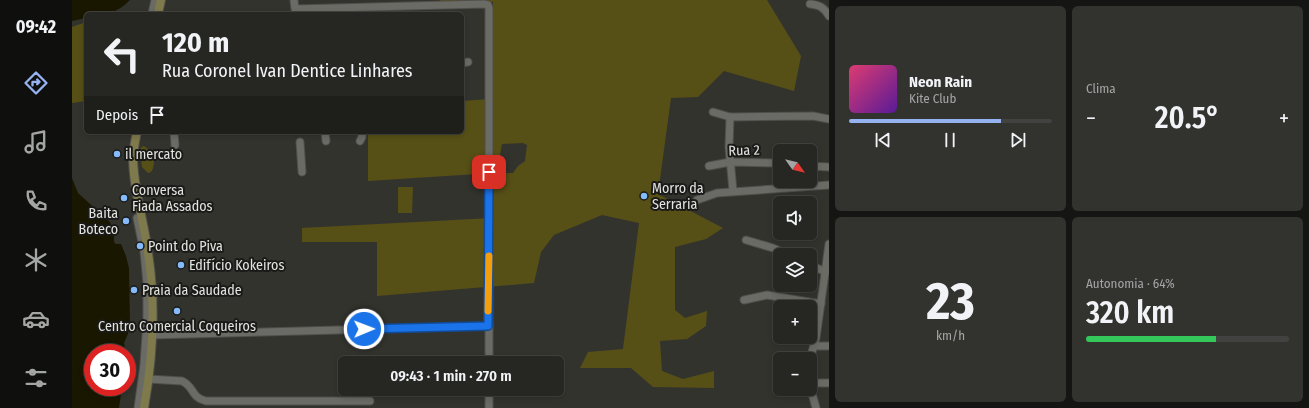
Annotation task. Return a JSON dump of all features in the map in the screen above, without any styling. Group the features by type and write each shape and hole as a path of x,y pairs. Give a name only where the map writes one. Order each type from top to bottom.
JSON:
{"main road":[{"path":"158,12 161,0"},
{"path":"137,134 133,156 134,173 149,255 152,283 152,335 144,408"}],"street":[{"path":"152,12 155,0"},
{"path":"294,0 295,9 488,5 488,356"},
{"path":"810,4 821,6 825,9 829,16"},
{"path":"713,112 730,117 813,116 829,119"},
{"path":"730,117 730,162 733,191"},
{"path":"174,134 175,145"},
{"path":"325,134 326,141"},
{"path":"360,140 362,134"},
{"path":"300,142 302,172"},
{"name":"Rua 2","path":"710,166 730,162 773,163"},
{"path":"817,166 829,167"},
{"path":"697,200 712,194 733,191 829,185"},
{"path":"137,218 144,252 147,290 147,320 144,364 138,408"},
{"path":"746,240 773,248"},
{"path":"812,352 826,281 829,244"},
{"path":"817,268 826,272"},
{"path":"744,300 766,295 821,304"},
{"path":"152,335 488,326"},
{"path":"814,346 829,346"},
{"path":"148,379 182,381 187,384 194,395 199,399 206,401 370,401"},
{"path":"817,384 829,383"},
{"path":"488,396 488,408"},
{"path":"813,396 816,408"}],"shaded area":[{"path":"72,0 130,0 120,9 112,12 84,12 84,18 72,21"},
{"path":"440,0 767,0 801,56 794,91 724,71 698,97 671,98 658,194 723,228 706,239 675,247 675,310 685,318 707,311 706,326 687,339 660,341 662,371 683,379 714,371 714,388 653,387 631,368 580,368 588,352 623,349 639,223 602,215 554,235 541,252 534,283 377,296 377,242 302,242 302,228 492,218 494,173 513,173 518,166 525,161 527,145 523,143 502,144 499,160 494,161 482,157 482,165 477,174 368,181 368,134 464,134 464,101 490,99 493,96 493,2 440,2"},
{"path":"84,23 84,101 72,103 72,27"},
{"path":"143,146 152,154 154,161 151,172 148,173 142,167 140,149"},
{"path":"72,178 78,193 110,222 114,232 114,242 116,244 121,244 126,256 129,268 130,323 124,344 84,344 84,396 121,396 119,408 72,408"},
{"path":"398,187 413,187 412,213 398,213"}],"slow traffic":[{"path":"488,311 489,256"}],"place":[{"name":"il mercato","path":"117,154"},
{"name":"Morro da Serraria","path":"644,196"},
{"name":"Conversa Fiada Assados","path":"124,198"},
{"name":"Baita Boteco","path":"126,221"},
{"name":"Point do Piva","path":"140,246"},
{"name":"Edifício Kokeiros","path":"181,265"},
{"name":"Praia da Saudade","path":"134,290"},
{"name":"Centro Comercial Coqueiros","path":"177,311"}],"route":[{"path":"364,329 488,326 489,172"}]}
